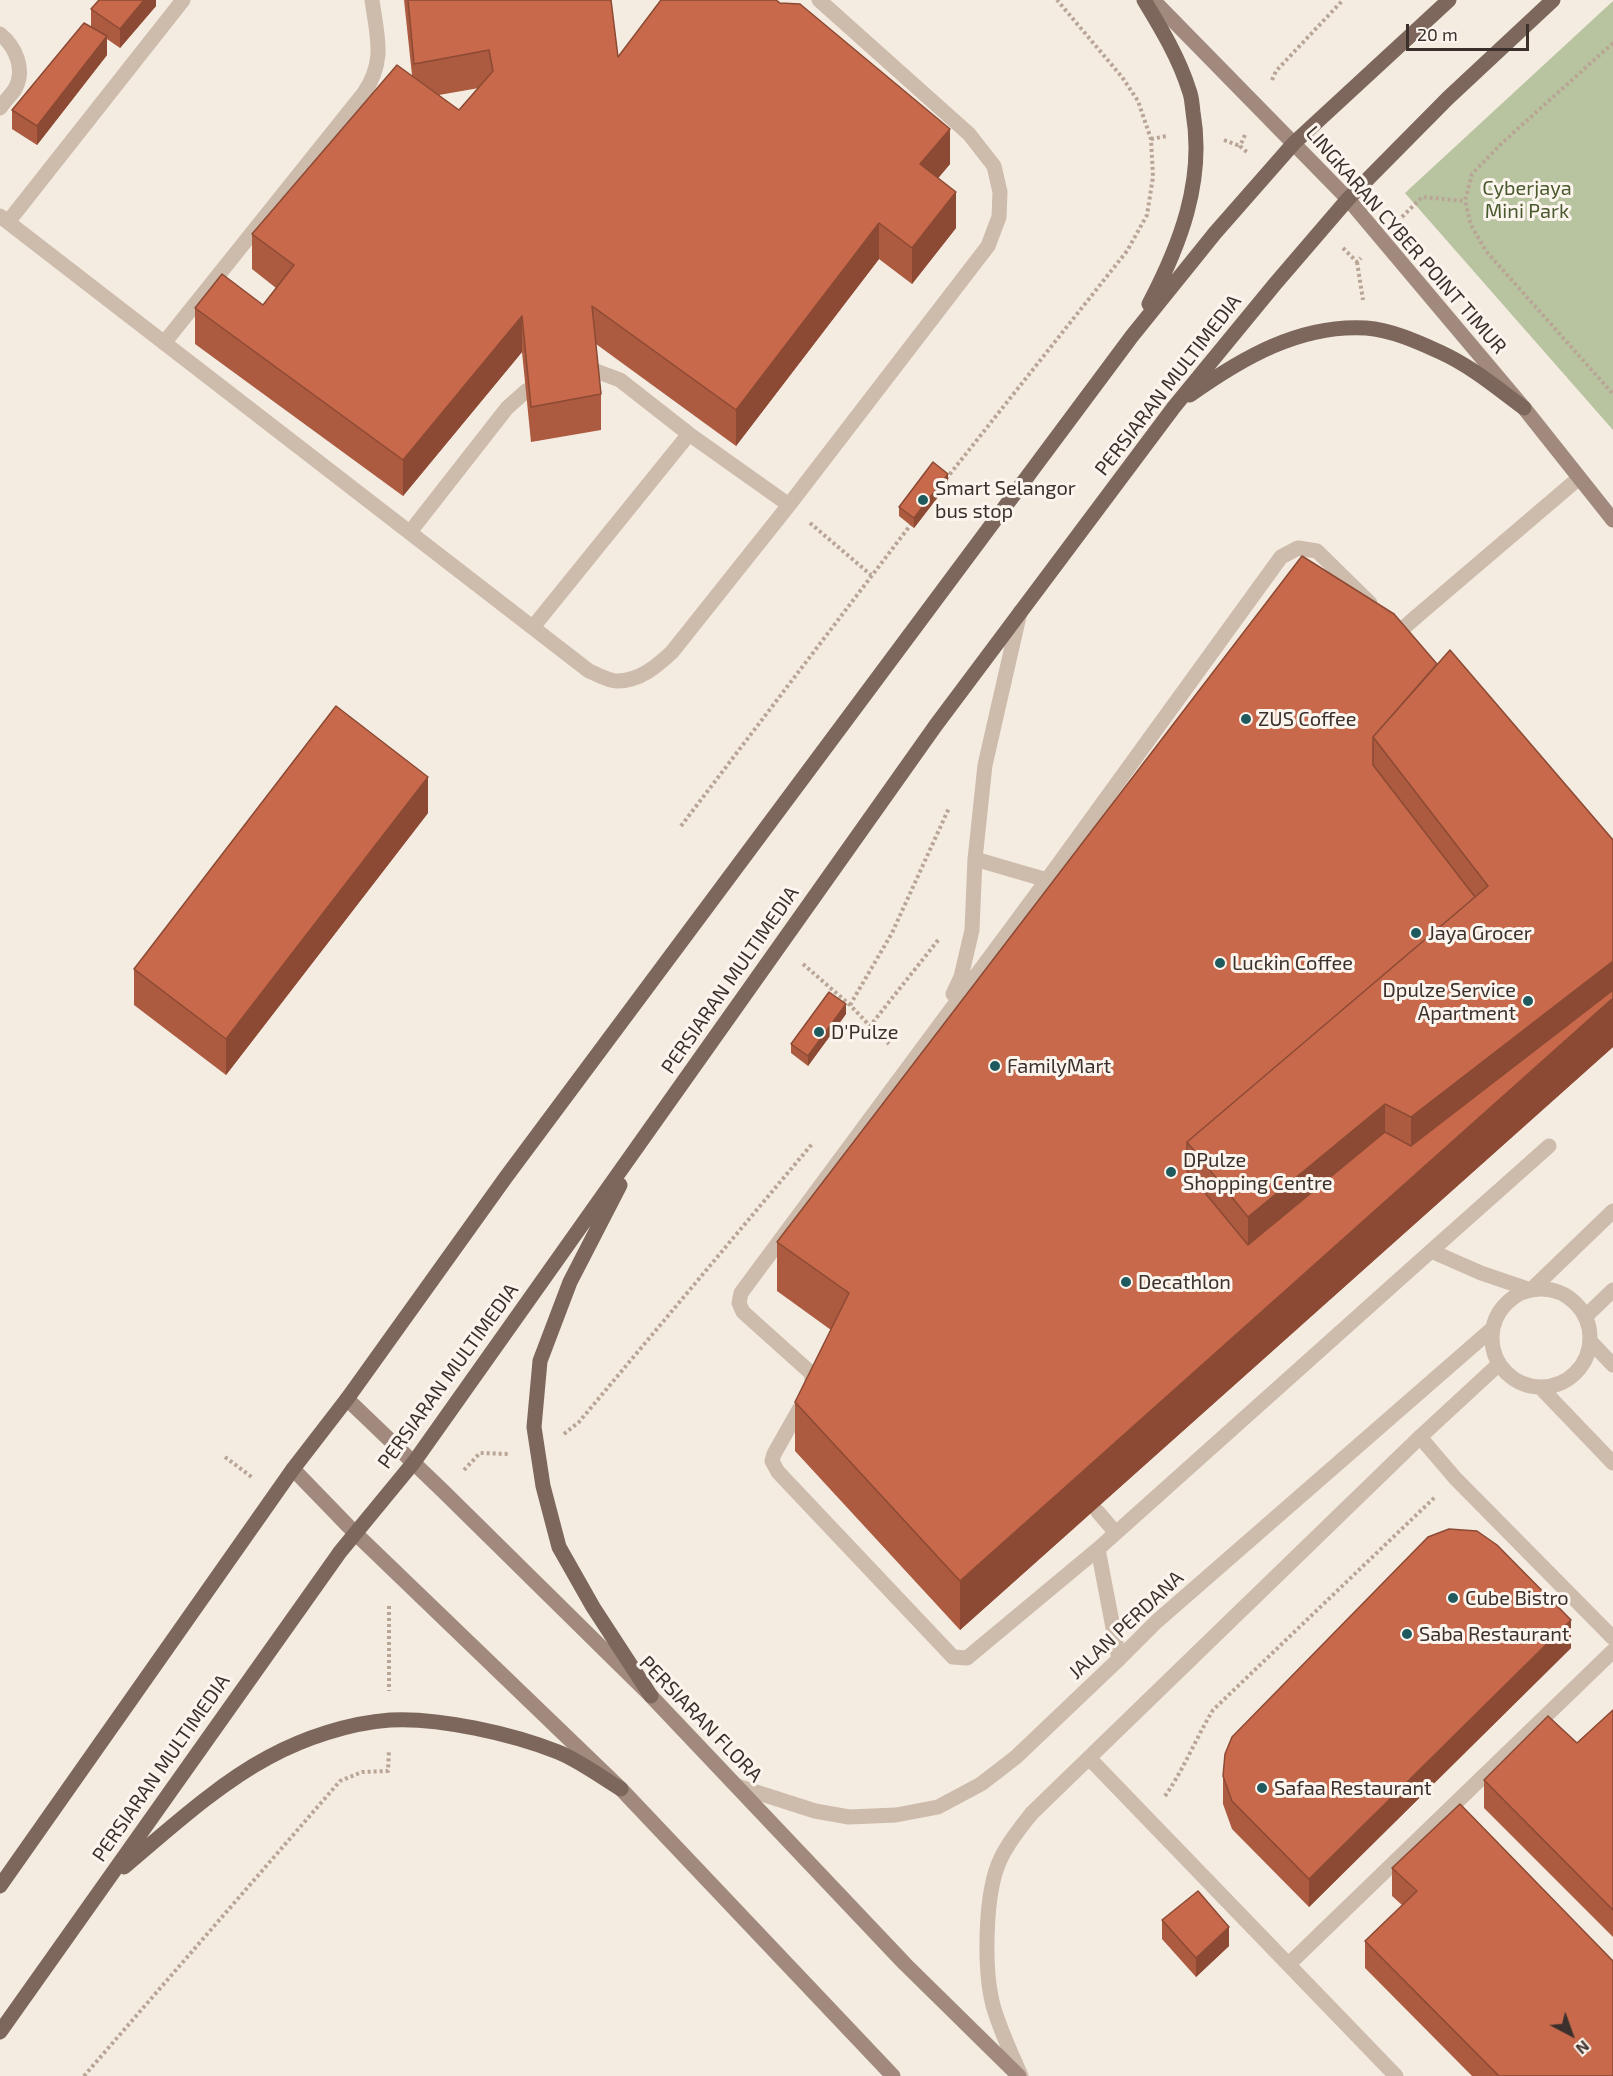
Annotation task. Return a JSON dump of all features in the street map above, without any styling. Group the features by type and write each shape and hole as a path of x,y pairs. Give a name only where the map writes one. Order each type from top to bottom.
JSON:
{"main road":[{"path":"1132,336 1166,271 1181,236 1196,165 1197,131 1190,91 1161,27 1144,0"},
{"name":"LINGKARAN CYBER POINT TIMUR","path":"1153,0 1348,199 1524,408 1613,520"},
{"path":"0,1886 293,1469 347,1399 506,1177 1132,336 1215,233 1294,143 1449,0"},
{"name":"PERSIARAN MULTIMEDIA","path":"0,2032 354,1532 414,1462 936,725 1174,407 1348,199 1448,98 1552,0"},
{"path":"1174,407 1227,369 1258,352 1300,335 1367,328 1400,335 1442,353 1473,371 1524,408"},
{"path":"645,1136 570,1282 540,1360 534,1427 543,1486 559,1547 593,1607 651,1696"},
{"name":"PERSIARAN FLORA","path":"347,1399 444,1491 651,1696 905,1964 1020,2076"},
{"path":"293,1469 354,1532 621,1789 893,2076"},
{"path":"107,1881 220,1789 268,1757 325,1732 390,1720 444,1722 505,1736 560,1753 621,1789"}],"street":[{"path":"183,0 4,219 589,671 616,681 646,673 672,652 789,505 988,246 999,217 1000,192 994,166 969,134 819,0"},
{"path":"164,343 364,93 373,78 379,53 372,0"},
{"path":"0,34 13,47 20,66 16,87 0,108"},
{"path":"410,532 507,408 526,391 551,379 596,371 620,380 689,434 789,505"},
{"path":"533,627 689,434"},
{"path":"1379,642 1416,617 1579,478"},
{"path":"1408,642 1317,551 1298,548 1281,557 1047,880 741,1293 739,1303 743,1312 811,1374 813,1385 774,1454 774,1466 953,1657 967,1658 1098,1549 1549,1146"},
{"path":"938,1025 961,977 972,930 975,859 986,765 1020,612"},
{"path":"975,859 1047,880"},
{"name":"JALAN PERDANA","path":"737,1786 815,1810 849,1817 896,1815 938,1807 981,1784 1016,1757 1156,1622 1492,1329 1502,1308 1510,1300 1531,1290 1613,1211"},
{"path":"1431,1251 1481,1273 1531,1290 1553,1290 1563,1294 1580,1307 1589,1329 1590,1341 1579,1368 1568,1378 1555,1385 1530,1386 1512,1378 1499,1364 1494,1353 1492,1329"},
{"path":"1585,1317 1613,1290"},
{"path":"1590,1341 1613,1365"},
{"path":"1020,2076 994,2010 987,1962 992,1889 1000,1860 1014,1836 1032,1813 1420,1437 1499,1364"},
{"path":"1540,1387 1613,1463"},
{"path":"1420,1437 1455,1478 1613,1638"},
{"path":"1098,1512 1115,1532"},
{"path":"1098,1549 1119,1659"},
{"path":"1289,1964 1458,1810 1613,1651"},
{"path":"1089,1758 1396,2076"}],"path":[{"path":"944,482 1127,251 1147,215 1154,177 1151,139 1138,102 1122,77 1057,0"},
{"path":"1276,71 1343,0"},
{"path":"1613,43 1472,174 1465,201 1471,225 1486,251 1613,394"},
{"path":"1357,262 1367,328"},
{"path":"789,505 871,574"},
{"path":"681,826 915,519"},
{"path":"850,1005 892,933 951,803"},
{"path":"870,1026 946,930"},
{"path":"781,944 850,1005 892,1048"},
{"path":"444,1491 480,1453 538,1454 579,1422 816,1139"},
{"path":"1147,1817 1174,1783 1200,1731 1214,1710 1455,1478"},
{"path":"84,2076 340,1781 362,1772 388,1771 390,1720 388,1563"}],"green space":[{"name":"Cyberjaya Mini Park","path":"1613,1 1613,430 1405,193"}],"building":[{"path":"99,0 144,0 120,29 91,9"},
{"path":"408,0 611,0 618,57 661,0 776,0 780,3 800,4 950,129 920,164 956,192 912,248 879,223 736,410 592,306 601,394 531,407 522,316 403,460 195,308 222,274 263,305 294,265 252,234 397,65 459,110 493,71 489,50 414,64"},
{"path":"84,23 107,36 37,126 12,110"},
{"path":"933,462 948,474 914,518 899,507"},
{"name":"DPulze Shopping Centre","path":"1302,556 1394,614 1437,664 1373,737 1373,765 1475,897 1187,1142 1187,1171 1248,1245 1385,1132 1411,1146 1613,990 1613,998 960,1581 795,1402 849,1293 777,1242"},
{"path":"1450,650 1613,840 1613,961 1411,1117 1385,1104 1248,1217 1187,1142 1488,886 1373,737"},
{"path":"336,706 428,777 226,1039 134,969"},
{"path":"829,992 846,1004 808,1056 791,1044"},
{"path":"1449,1529 1477,1531 1497,1545 1571,1620 1309,1879 1232,1801 1223,1776 1225,1754 1232,1737 1428,1537"},
{"path":"1613,1710 1613,1910 1484,1780 1548,1716 1577,1743"},
{"path":"1460,1804 1613,1961 1613,2076 1499,2076 1365,1941 1417,1891 1392,1868"},
{"path":"1198,1891 1229,1927 1196,1958 1162,1920"}],"place":[{"name":"Smart Selangor bus stop","path":"923,500"},
{"name":"ZUS Coffee","path":"1246,719"},
{"name":"Jaya Grocer","path":"1416,933"},
{"name":"Luckin Coffee","path":"1220,963"},
{"name":"Dpulze Service Apartment","path":"1528,1001"},
{"name":"D'Pulze","path":"819,1032"},
{"name":"FamilyMart","path":"995,1066"},
{"name":"DPulze Shopping Centre","path":"1171,1172"},
{"name":"Decathlon","path":"1126,1282"},
{"name":"Cube Bistro","path":"1453,1598"},
{"name":"Saba Restaurant","path":"1407,1634"},
{"name":"Safaa Restaurant","path":"1262,1788"}]}
